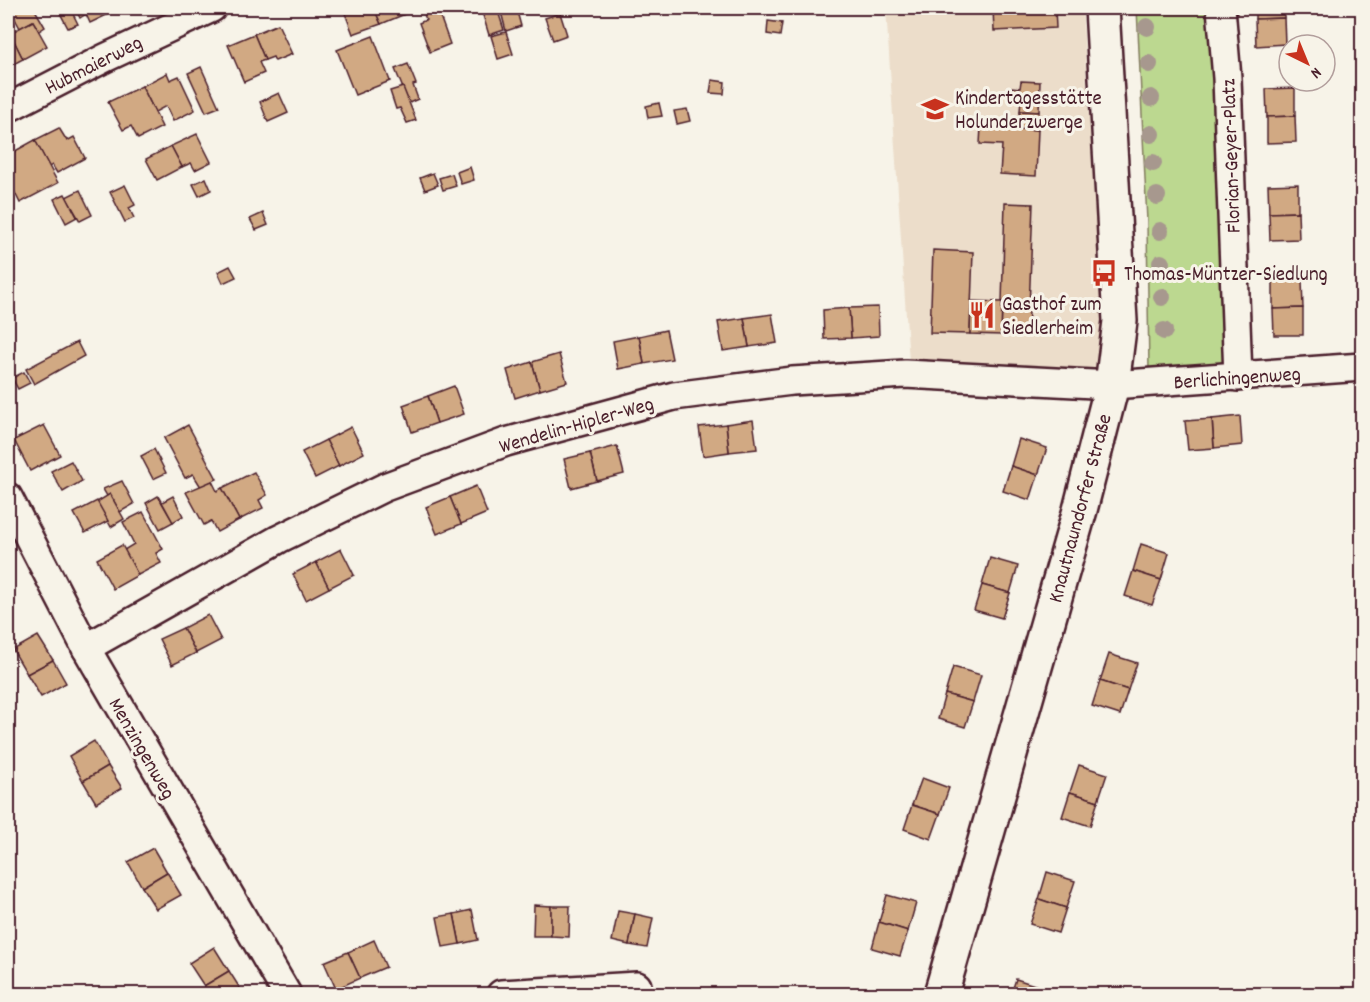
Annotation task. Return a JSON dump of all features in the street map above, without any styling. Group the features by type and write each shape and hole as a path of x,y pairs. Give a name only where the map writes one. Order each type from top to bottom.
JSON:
{"main road":[{"name":"Knautnaundorfer Straße","path":"941,994 1080,510 1112,385 1120,321 1102,8"}],"street":[{"name":"Hubmaierweg","path":"8,108 114,53 212,8"},
{"name":"Florian-Geyer-Platz","path":"1221,8 1227,78 1238,377"},
{"name":"Berlichingenweg","path":"1112,385 1362,367"},
{"name":"Wendelin-Hipler-Weg","path":"86,648 279,539 385,487 506,442 674,396 792,381 905,374 1112,385"},
{"name":"Menzingenweg","path":"8,497 86,648 286,994"},
{"path":"501,994 637,986"}],"shaded area":[{"path":"886,8 1082,8 1102,319 1096,370 909,362"}],"green space":[{"path":"1137,8 1210,8 1224,368 1149,371 1147,221"}],"building":[{"path":"9,8 34,8 45,27 39,31 33,21 20,28"},
{"path":"70,8 78,24 68,28 59,11"},
{"path":"75,8 114,8 115,11 90,23 86,14 80,18"},
{"path":"343,8 374,8 381,24 353,34"},
{"path":"374,8 402,8 405,14 381,24"},
{"path":"422,8 437,8 450,44 430,52 419,23 426,20"},
{"path":"497,8 504,30 489,35 482,12"},
{"path":"500,8 516,8 521,26 506,31"},
{"path":"993,8 1055,8 1056,28 994,31"},
{"path":"1255,8 1284,8 1284,18 1255,19"},
{"path":"560,13 567,35 553,40 545,18"},
{"path":"1284,18 1285,33 1277,33 1277,45 1256,46 1255,19"},
{"path":"33,21 47,46 23,59 10,33"},
{"path":"768,21 782,23 780,36 767,34"},
{"path":"278,24 292,54 275,61 273,57 265,60 254,34"},
{"path":"506,32 513,54 498,59 491,36"},
{"path":"10,33 23,59 8,67 8,35"},
{"path":"254,34 265,60 259,62 264,73 244,82 228,45"},
{"path":"373,36 390,81 355,95 337,50"},
{"path":"408,64 416,84 413,85 418,99 409,103 395,69"},
{"path":"201,67 219,107 206,112 188,73"},
{"path":"167,73 170,80 179,76 195,110 173,121 166,106 155,112 142,86"},
{"path":"712,80 725,82 724,94 710,93"},
{"path":"1021,81 1040,82 1039,112 1020,111 1021,100 1012,100 1012,87 1020,88"},
{"path":"142,86 162,127 138,139 131,126 123,130 108,102"},
{"path":"403,87 416,120 407,123 400,108 396,109 390,91"},
{"path":"1266,89 1277,89 1277,93 1295,93 1295,116 1267,117"},
{"path":"279,93 288,113 268,122 260,102"},
{"path":"659,103 662,116 648,118 646,106"},
{"path":"687,109 690,121 677,124 674,111"},
{"path":"1020,111 1039,112 1038,130 1019,129"},
{"path":"1295,116 1296,142 1267,143 1267,117"},
{"path":"981,127 1038,130 1036,176 1000,174 1002,145 980,144"},
{"path":"59,128 67,141 74,137 85,158 57,173 52,165 49,167 35,140"},
{"path":"197,134 211,162 195,170 191,163 182,167 171,146"},
{"path":"35,140 58,183 20,203 8,179 8,155"},
{"path":"171,146 182,167 157,180 146,159"},
{"path":"470,167 474,180 461,184 457,172"},
{"path":"433,173 438,185 425,190 420,178"},
{"path":"452,174 456,186 443,190 439,178"},
{"path":"206,178 211,190 199,196 193,184"},
{"path":"1298,184 1298,212 1269,213 1268,185"},
{"path":"125,185 135,205 129,208 134,218 125,222 110,192"},
{"path":"80,190 92,215 80,221 66,197"},
{"path":"65,194 77,217 66,223 54,199"},
{"path":"1005,203 1033,204 1028,336 1001,335"},
{"path":"1298,212 1299,239 1270,240 1269,213"},
{"path":"263,213 268,225 256,230 250,219"},
{"path":"933,250 973,252 970,334 930,333"},
{"path":"230,266 236,277 223,283 218,272"},
{"path":"1302,280 1303,308 1273,309 1273,281"},
{"path":"971,301 1002,302 1001,335 970,334"},
{"path":"878,307 879,336 851,338 849,308"},
{"path":"849,308 851,338 824,339 823,310"},
{"path":"1303,308 1303,335 1274,335 1273,309"},
{"path":"772,314 777,343 749,347 744,318"},
{"path":"744,318 749,347 723,351 718,322"},
{"path":"666,330 672,359 644,364 639,336"},
{"path":"639,336 644,364 618,369 613,341"},
{"path":"77,342 84,356 34,384 26,369"},
{"path":"559,354 567,382 540,390 532,362"},
{"path":"532,362 540,390 515,398 507,370"},
{"path":"24,372 30,383 18,389 12,378"},
{"path":"454,386 464,414 437,423 428,396"},
{"path":"428,396 437,423 412,432 403,405"},
{"path":"1240,416 1242,445 1214,448 1212,419"},
{"path":"1212,419 1214,448 1188,450 1185,421"},
{"path":"753,420 757,449 729,452 726,424"},
{"path":"726,424 729,452 703,456 699,427"},
{"path":"44,425 60,455 30,471 14,440"},
{"path":"188,425 217,479 201,487 193,474 185,478 164,438"},
{"path":"351,427 364,453 339,466 326,440"},
{"path":"1019,439 1047,448 1038,475 1011,466"},
{"path":"326,440 339,466 315,478 302,452"},
{"path":"617,446 624,474 597,481 590,453"},
{"path":"154,449 166,473 153,479 141,456"},
{"path":"590,453 597,481 571,488 564,459"},
{"path":"71,461 82,481 63,492 51,471"},
{"path":"1011,466 1038,475 1030,500 1003,491"},
{"path":"254,472 267,495 259,500 263,508 239,520 222,488"},
{"path":"122,481 134,504 120,512 110,494 107,496 103,489"},
{"path":"212,481 217,491 222,488 239,520 217,532 211,521 204,525 186,492"},
{"path":"476,486 487,513 461,524 450,497"},
{"path":"110,494 124,519 111,527 97,502"},
{"path":"158,496 173,522 160,529 146,503"},
{"path":"173,496 183,516 173,522 162,502"},
{"path":"450,497 461,524 437,534 426,507"},
{"path":"97,501 108,521 85,533 74,513"},
{"path":"143,512 163,549 156,553 161,563 138,575 124,550 134,544 123,522"},
{"path":"1141,544 1169,553 1161,580 1133,571"},
{"path":"122,545 138,575 113,589 97,559"},
{"path":"341,549 354,575 329,588 316,562"},
{"path":"990,558 1018,566 1010,593 982,585"},
{"path":"316,562 329,588 306,600 293,574"},
{"path":"1133,571 1161,580 1152,605 1125,596"},
{"path":"982,585 1010,593 1002,618 974,610"},
{"path":"208,615 221,640 196,653 183,628"},
{"path":"183,628 196,653 172,665 159,639"},
{"path":"38,636 53,660 27,674 13,650"},
{"path":"1109,654 1137,663 1128,690 1100,681"},
{"path":"53,660 66,683 41,697 27,674"},
{"path":"953,667 981,675 973,702 945,694"},
{"path":"1100,681 1128,690 1120,715 1092,706"},
{"path":"945,694 973,702 965,727 938,719"},
{"path":"94,741 108,766 83,781 69,756"},
{"path":"1079,765 1107,774 1098,801 1070,792"},
{"path":"108,766 122,788 96,803 83,781"},
{"path":"922,778 949,788 940,814 912,805"},
{"path":"1070,792 1098,801 1090,826 1062,817"},
{"path":"912,805 940,814 931,839 904,829"},
{"path":"153,848 167,872 142,887 128,862"},
{"path":"167,872 181,895 156,909 142,887"},
{"path":"1047,872 1075,881 1066,908 1039,899"},
{"path":"887,895 916,903 908,931 879,922"},
{"path":"1039,899 1066,908 1058,933 1030,924"},
{"path":"534,905 551,906 551,936 533,936"},
{"path":"551,906 570,906 569,937 551,936"},
{"path":"472,910 478,940 460,944 454,914"},
{"path":"618,911 635,914 629,945 612,941"},
{"path":"454,914 460,944 443,947 437,917"},
{"path":"635,914 653,918 647,948 629,945"},
{"path":"879,922 908,931 900,956 872,948"},
{"path":"374,940 386,967 360,978 348,952"},
{"path":"214,947 229,971 204,986 189,963"},
{"path":"348,952 360,978 336,989 324,962"},
{"path":"229,971 243,993 210,994 204,986"},
{"path":"1016,979 1044,988 1041,994 1011,994"}],"place":[{"name":"Kindertagesstätte Holunderzwerge","path":"935,109"},
{"name":"Thomas-Müntzer-Siedlung","path":"1104,273"},
{"name":"Gasthof zum Siedlerheim","path":"982,315"}]}
